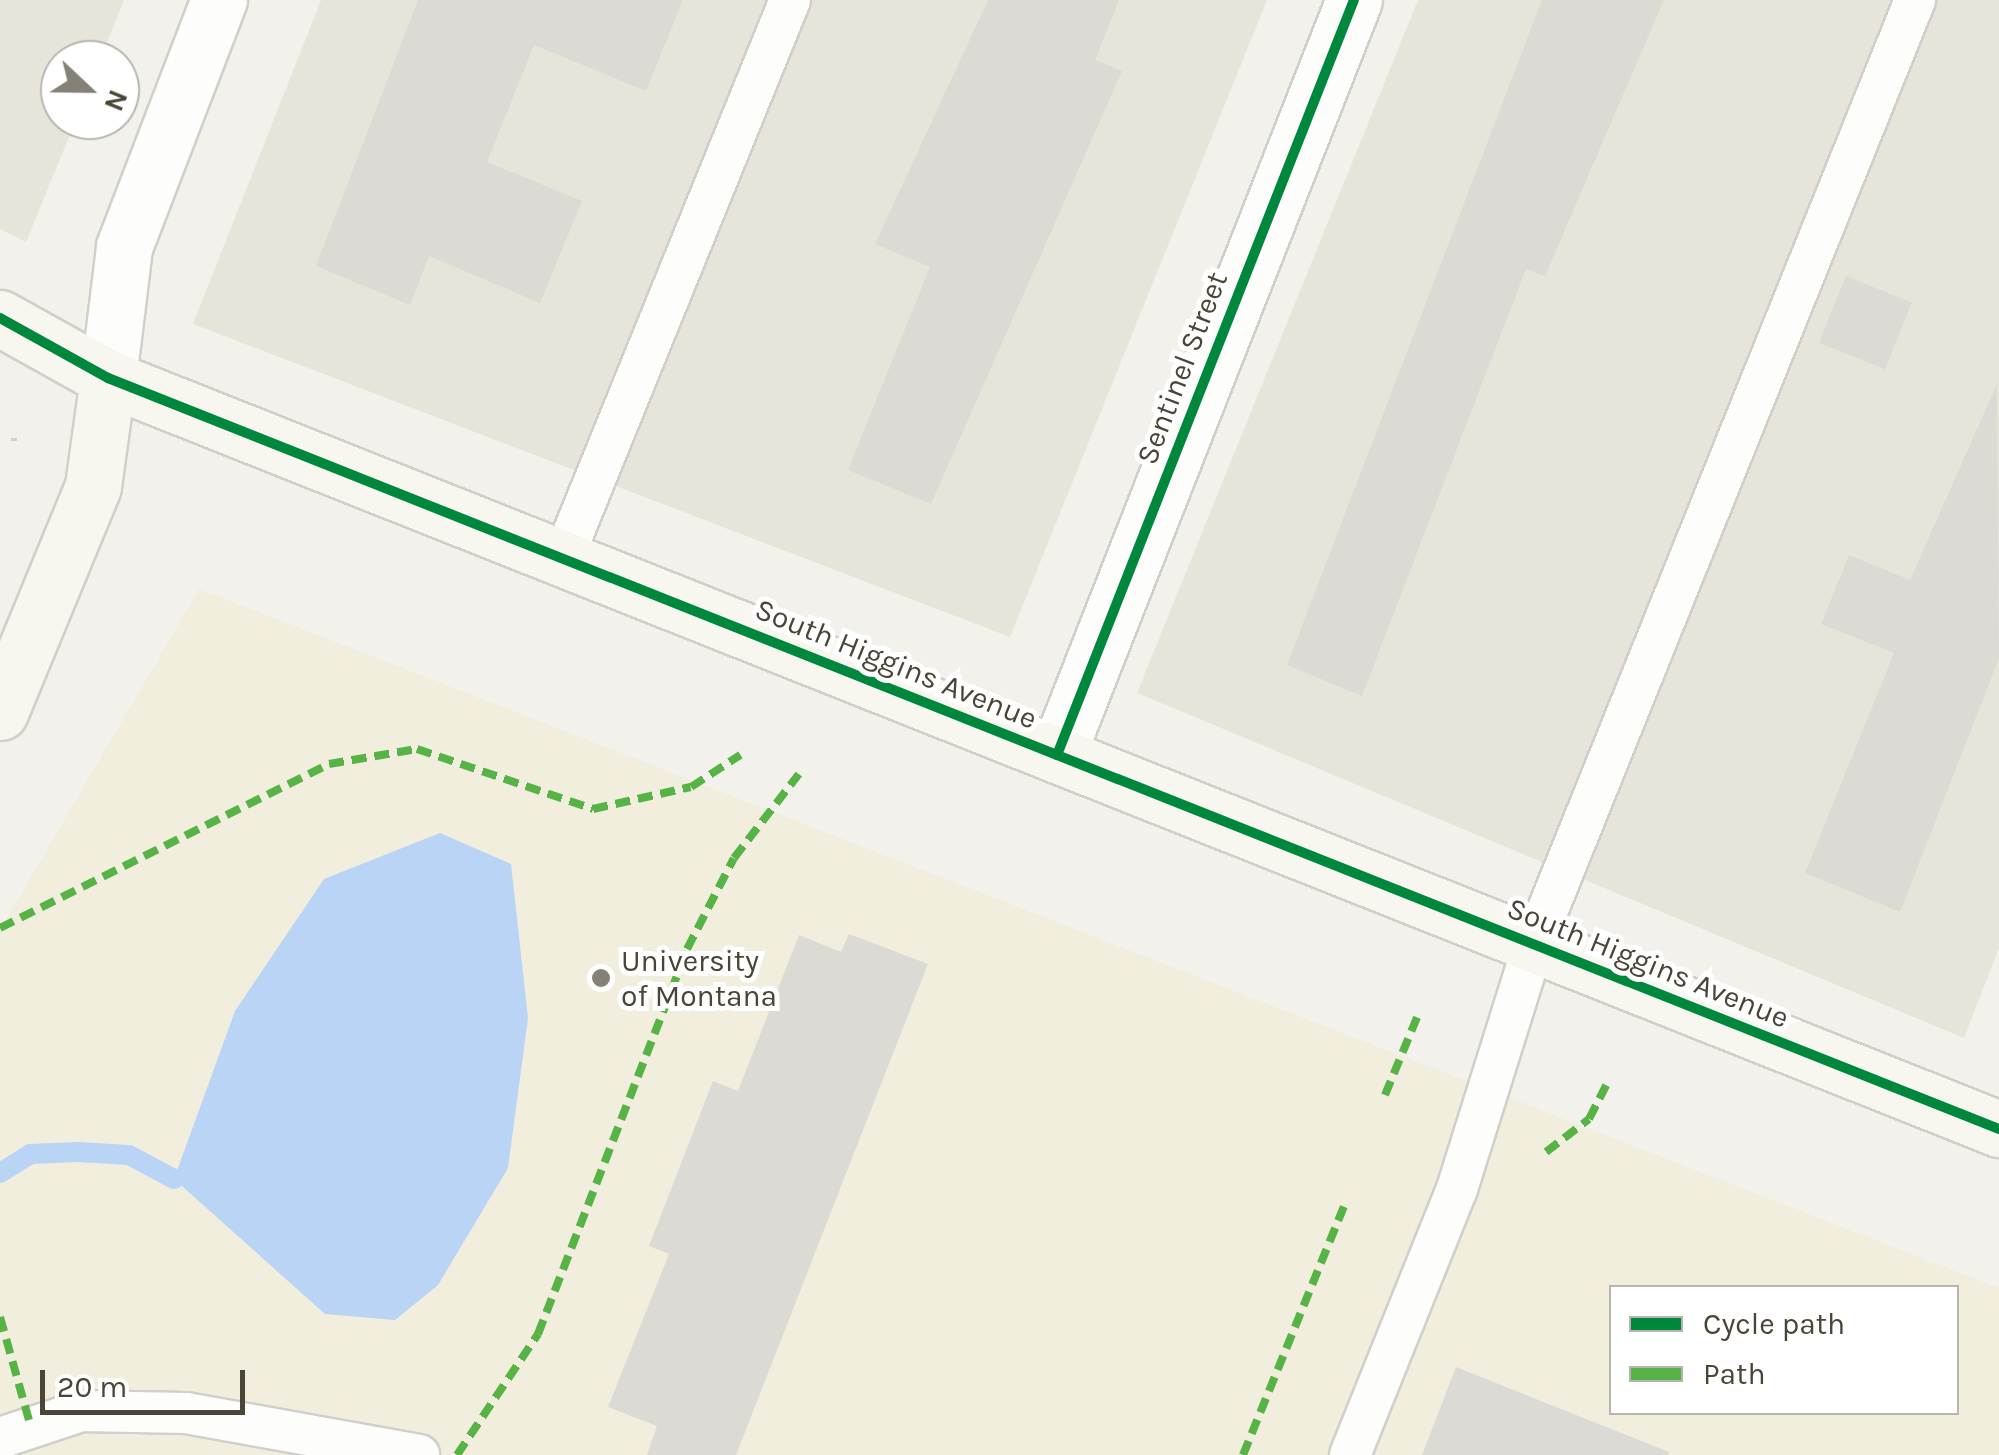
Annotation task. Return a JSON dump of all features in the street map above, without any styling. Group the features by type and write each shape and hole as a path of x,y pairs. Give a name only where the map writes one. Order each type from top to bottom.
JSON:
{"main road":[{"name":"South Higgins Avenue","path":"0,318 108,378 1999,1129"},
{"path":"0,712 93,486 108,378"}],"street":[{"path":"108,378 124,247 219,0"},
{"name":"Sentinel Street","path":"1058,755 1354,0"}],"lane":[{"path":"564,558 790,0"},
{"path":"1350,1455 1457,1189 1534,944 1914,0"},
{"path":"0,1438 81,1411 186,1413 419,1455"}],"shaded area":[{"path":"0,0 124,0 108,40 40,40 40,140 68,140 26,242 0,229"},
{"path":"321,0 1267,0 1010,637 193,324"},
{"path":"1418,0 1999,0 1999,948 1964,1038 1137,693"},
{"name":"University of Montana","path":"199,589 1999,1288 1999,1455 0,1455 0,930"}],"water":[{"path":"440,833 511,864 528,1018 508,1168 438,1285 395,1320 325,1314 174,1179 235,1011 324,879"}],"building":[{"path":"418,0 683,0 646,91 534,45 487,162 582,201 540,303 429,256 410,305 316,266"},
{"path":"988,0 1119,0 1095,60 1122,71 931,504 848,470 930,267 875,244"},
{"path":"1542,0 1664,0 1545,276 1526,269 1362,696 1287,665"},
{"path":"1846,276 1912,303 1885,369 1819,343"},
{"path":"1997,384 1999,658 1900,912 1805,873 1894,653 1821,624 1849,555 1910,580"},
{"path":"849,934 928,964 736,1455 647,1455 657,1426 608,1407 669,1254 649,1246 713,1081 738,1091 799,935 841,952"},
{"path":"1456,1367 1669,1452 1668,1455 1422,1455"}],"waterway":[{"path":"0,1173 30,1154 78,1152 129,1155 174,1179"}],"marked path":[{"path":"0,928 329,764 417,749 593,809 691,787 740,755"},
{"path":"457,1455 538,1334 687,949 734,858 799,774"},
{"path":"1385,1095 1420,1010"},
{"path":"1546,1152 1589,1119 1606,1085"},
{"path":"1243,1455 1347,1199"},
{"path":"0,1317 31,1427"}],"cycle path":[{"path":"1057,755 1354,0"},
{"path":"0,318 108,378 1999,1129"}],"place":[{"name":"University of Montana","path":"601,978"}]}
